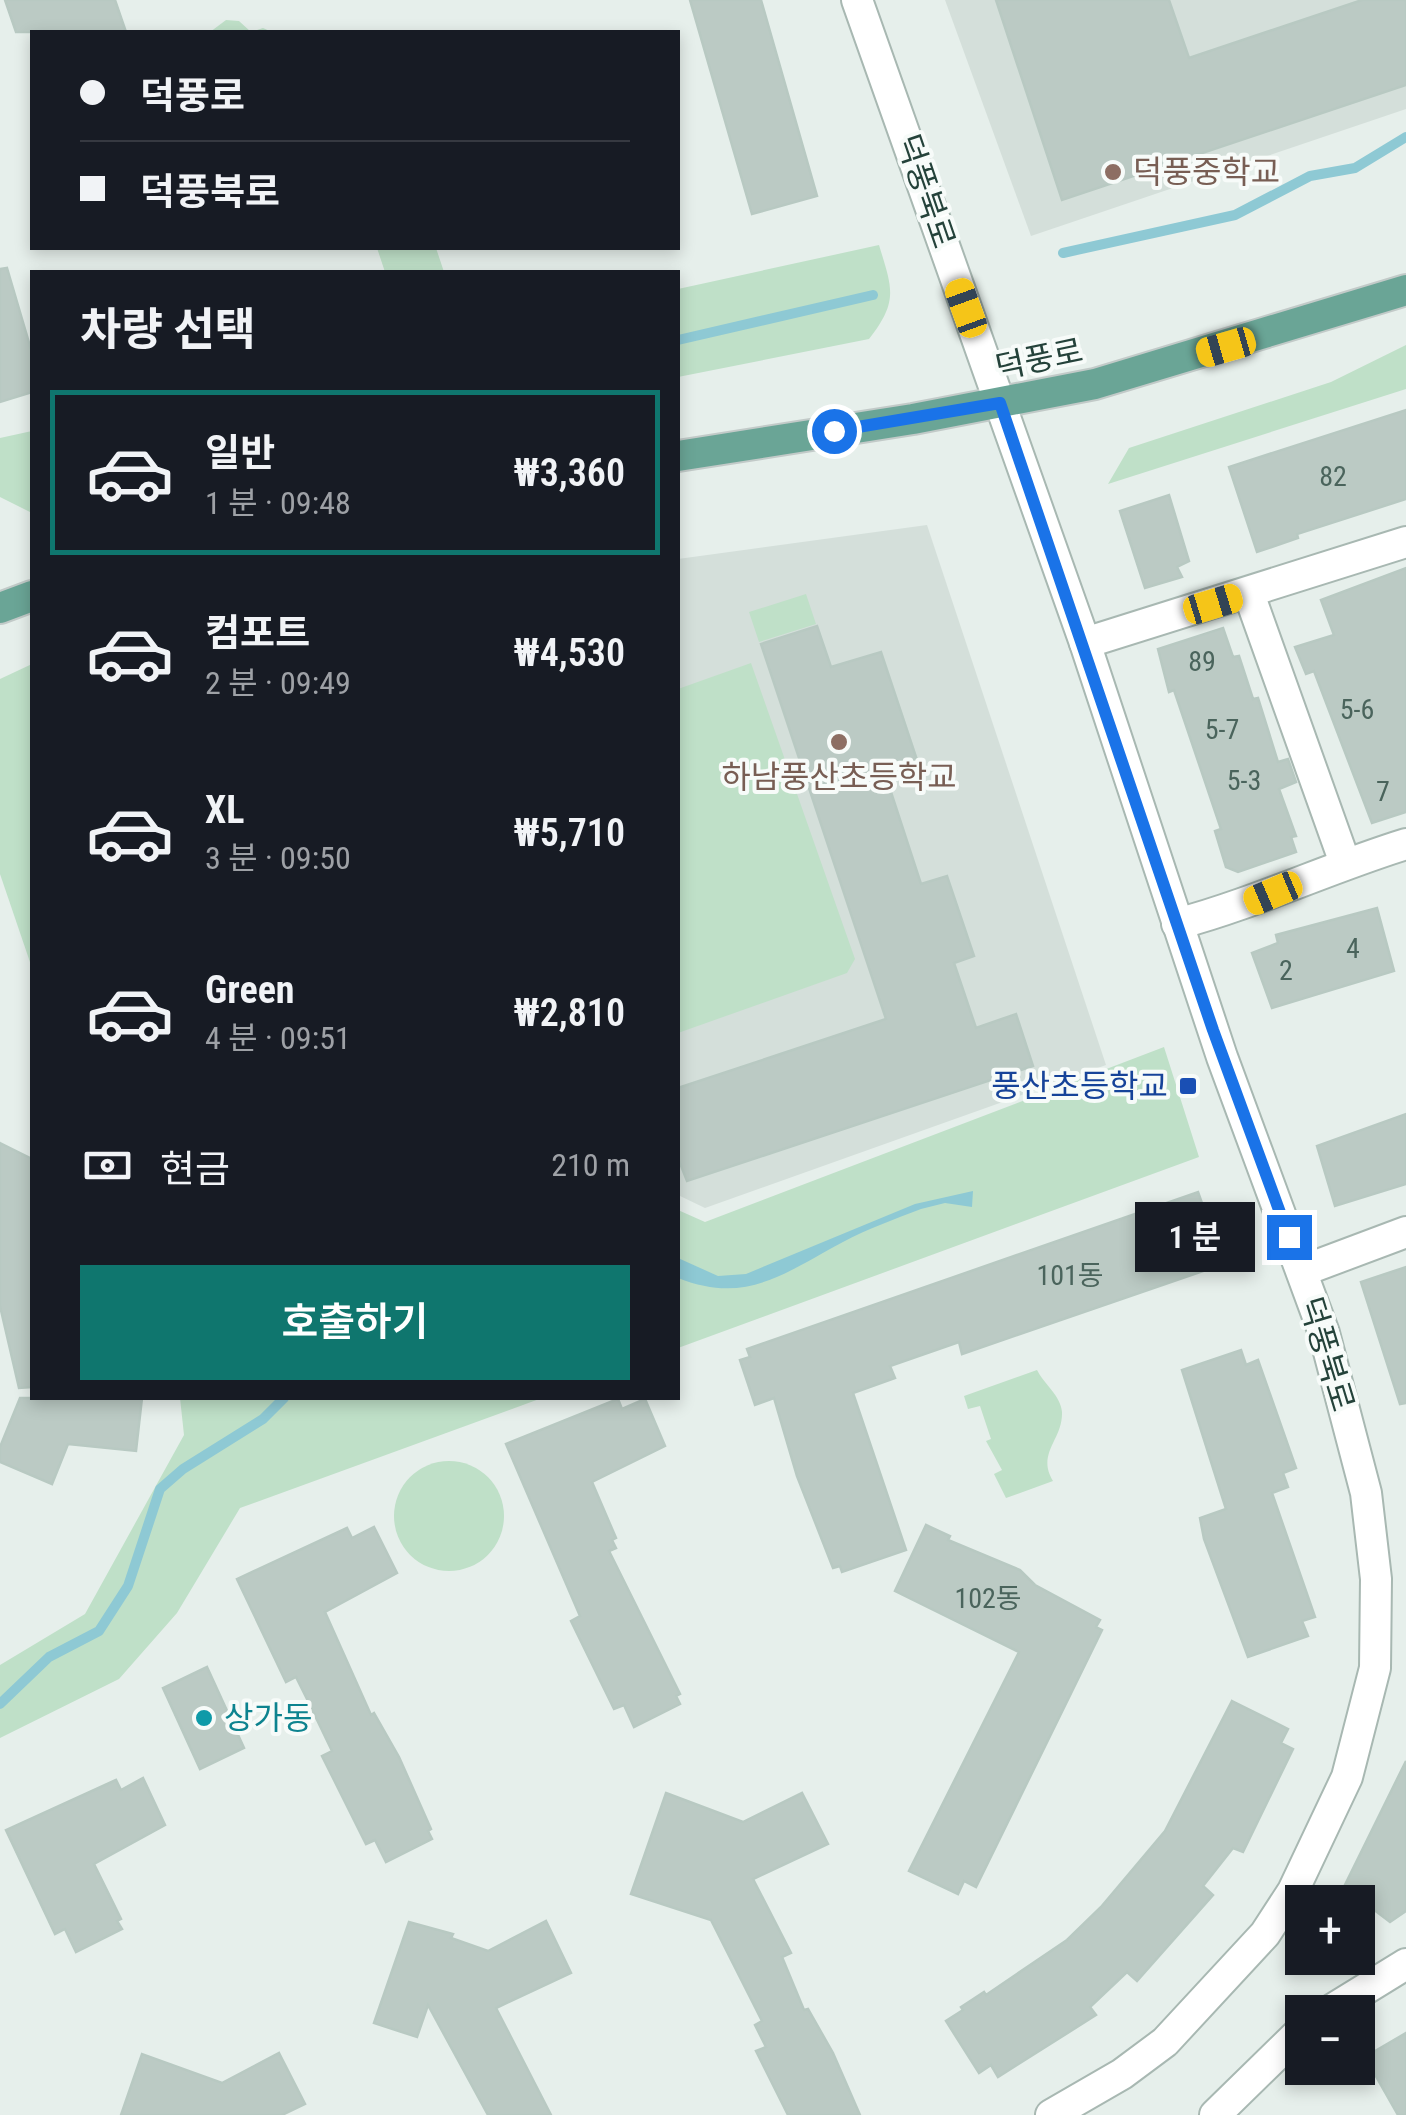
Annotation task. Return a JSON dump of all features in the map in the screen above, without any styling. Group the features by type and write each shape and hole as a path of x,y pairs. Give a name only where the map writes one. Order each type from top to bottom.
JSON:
{"main road":[{"name":"덕풍로","path":"680,456 1095,384 1406,290"},
{"path":"0,608 30,597"}],"street":[{"name":"덕풍북로","path":"857,0 1085,644 1176,924 1324,1333 1366,1493 1376,1578 1375,1668 1347,1777 1294,1891 1266,1934 1165,2042 1122,2074 1051,2115"},
{"path":"1085,644 1406,542"},
{"path":"1249,594 1345,863"},
{"path":"1176,924 1238,908 1345,863 1406,844"},
{"path":"1302,1271 1406,1232"},
{"path":"1375,1668 1406,1670"},
{"path":"1356,1995 1406,1964"},
{"path":"1215,2115 1285,2047"}],"shaded area":[{"name":"덕풍중학교","path":"945,0 1406,0 1406,109 1031,236"},
{"name":"하남풍산초등학교","path":"927,525 1106,1065 705,1208 680,1196 680,559"}],"green space":[{"path":"226,20 239,21 249,30 213,30"},
{"path":"879,245 890,294 885,314 869,339 680,377 680,289"},
{"path":"378,250 437,250 443,270 384,270"},
{"path":"1406,345 1406,389 1108,484 1129,448 1331,382"},
{"path":"30,431 30,512 0,497 0,438"},
{"path":"806,594 816,624 759,642 749,612"},
{"path":"751,663 855,959 847,973 680,1032 680,688"},
{"path":"30,665 30,962 0,874 0,679"},
{"path":"1164,1047 1199,1157 680,1347 680,1211 705,1222"},
{"path":"1037,1370 1059,1401 1062,1412 1047,1462 1053,1481 1006,1498 994,1474 1002,1470 986,1441 991,1439 980,1406 968,1409 964,1396"},
{"path":"180,1400 537,1400 240,1508 177,1613 119,1679 0,1738 0,1665 85,1614 184,1435"},
{"path":"449,1461 470,1465 488,1477 500,1495 504,1516 500,1537 488,1555 470,1567 449,1571 428,1567 410,1555 398,1537 394,1516 398,1495 410,1477 428,1465"}],"water":[{"path":"973,1191 972,1207 945,1203 921,1209 862,1233 764,1282 724,1288 680,1279 680,1259 718,1276 746,1274 915,1204"}],"building":[{"path":"5,0 115,0 125,30 30,30 16,32"},
{"path":"690,0 761,0 817,196 752,214"},
{"name":"덕풍중학교","path":"996,0 1169,0 1189,58 1362,0 1406,0 1406,85 1062,200"},
{"path":"7,268 30,346 30,393 0,402 0,269"},
{"path":"1406,410 1406,499 1297,534 1298,538 1257,552 1229,467"},
{"path":"1169,495 1189,561 1177,567 1182,577 1145,588 1120,511"},
{"path":"1406,568 1406,812 1372,823 1314,671 1306,674 1295,647 1334,635 1321,600"},
{"path":"817,626 831,667 881,652 921,772 888,783 921,884 947,876 974,956 954,963 976,1028 1016,1014 1033,1066 687,1181 680,1163 680,1087 886,1019 761,644"},
{"path":"1223,628 1233,657 1239,656 1253,699 1258,698 1278,762 1288,759 1296,782 1279,789 1296,836 1291,837 1296,852 1238,872 1226,867 1215,831 1221,829 1174,690 1169,692 1158,649"},
{"path":"1377,908 1394,971 1272,1008 1252,953 1278,943 1276,935"},
{"path":"1406,1114 1406,1184 1335,1206 1317,1146"},
{"path":"0,1143 30,1158 30,1387 19,1388 0,1306"},
{"path":"1198,1192 1219,1251 1204,1256 1209,1269 962,1354 959,1342 890,1366 895,1378 853,1393 906,1550 842,1572 840,1566 833,1568 797,1476 774,1398 755,1405 740,1360 750,1357 747,1349"},
{"path":"1406,1267 1406,1403 1400,1404 1361,1282"},
{"path":"1241,1350 1246,1365 1258,1360 1296,1468 1283,1473 1288,1487 1272,1493 1315,1617 1302,1621 1308,1636 1248,1657 1204,1539 1200,1518 1226,1509 1182,1370"},
{"path":"20,1398 142,1400 136,1451 68,1444 52,1484 0,1462 0,1447"},
{"path":"616,1400 622,1409 645,1400 665,1446 592,1482 616,1538 612,1540 616,1548 609,1551 680,1694 676,1696 680,1704 634,1727 624,1705 614,1709 571,1621 580,1616 506,1444"},
{"path":"926,1525 950,1536 948,1540 1020,1570 1035,1585 1100,1620 1096,1627 1102,1630 976,1887 964,1881 958,1894 909,1871 1019,1652 895,1591"},
{"path":"374,1527 397,1573 325,1612 371,1715 374,1713 399,1757 431,1829 428,1831 432,1839 386,1862 375,1840 366,1844 322,1756 332,1751 307,1699 296,1677 286,1682 237,1579 347,1528 352,1538"},
{"name":"상가동","path":"207,1667 244,1748 200,1769 163,1688"},
{"path":"1232,1701 1288,1729 1281,1743 1293,1749 1243,1852 1233,1848 1203,1886 1213,1895 1137,1981 1127,1972 1090,2007 1096,2015 998,2077 991,2065 979,2073 946,2021 963,2010 961,2007 984,1992 986,1995 1067,1940 1101,1907 1165,1831"},
{"path":"1406,1761 1406,1911 1390,1922 1375,1911 1375,1885 1345,1885"},
{"path":"143,1778 165,1825 94,1864 121,1919 117,1921 122,1929 76,1952 65,1929 55,1934 6,1830 116,1780 121,1790"},
{"path":"666,1793 743,1822 802,1793 828,1844 753,1879 791,1953 782,1957 804,2010 808,2009 833,2053 860,2115 788,2115 756,2051 766,2047 755,2025 762,2021 711,1920 631,1894"},
{"path":"546,1921 571,1973 496,2008 551,2115 488,2115 428,2005 417,2037 374,2023 409,1922 453,1934 451,1938 488,1951"},
{"path":"1406,2033 1406,2115 1398,2115 1375,2075 1375,2051"},
{"path":"279,2053 305,2104 282,2115 121,2115 142,2054 222,2083"}],"waterway":[{"path":"1063,253 1235,215 1310,176 1355,168 1406,137"},
{"path":"680,340 873,295"},
{"path":"0,1704 49,1657 99,1631 128,1586 160,1489 183,1469 263,1419 282,1400"}],"place":[{"name":"덕풍중학교","path":"1113,172"},
{"name":"하남풍산초등학교","path":"839,742"},
{"name":"풍산초등학교","path":"1188,1086"},
{"name":"상가동","path":"204,1718"}],"route":[{"path":"834,431 1000,403 1085,644 1160,879 1289,1237"}]}
